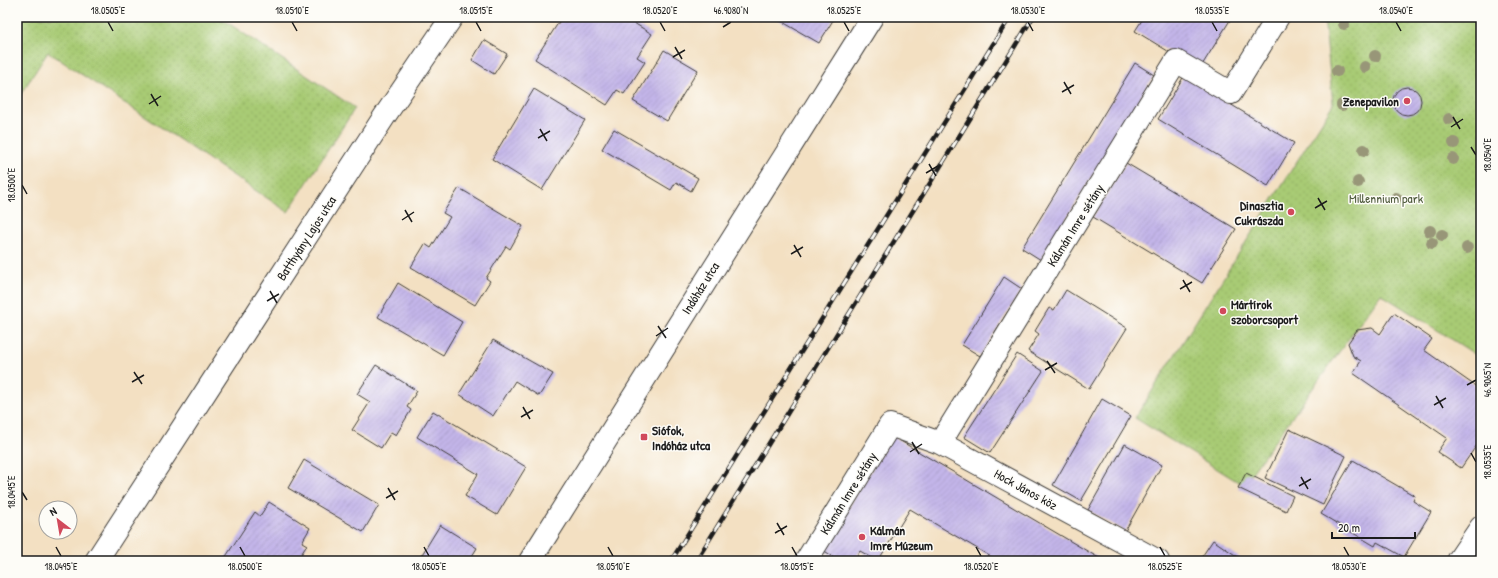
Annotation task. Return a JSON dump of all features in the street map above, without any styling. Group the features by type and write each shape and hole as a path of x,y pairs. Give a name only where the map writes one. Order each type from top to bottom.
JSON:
{"street":[{"name":"Batthyány Lajos utca","path":"96,561 384,117 452,17"},
{"name":"Indóház utca","path":"530,561 694,297 872,17"},
{"name":"Kálmán Imre sétány","path":"940,442 1176,61 1231,93 1278,17"},
{"name":"Kálmán Imre sétány","path":"806,561 890,425"},
{"name":"Hock János köz","path":"890,425 940,442 1158,561"},
{"path":"1458,561 1481,527"}],"green space":[{"path":"17,17 219,17 355,108 288,212 48,52 17,100"},
{"name":"Millennium park","path":"1324,17 1481,17 1481,358 1381,294 1243,485 1135,418 1333,104"}],"building":[{"path":"562,17 624,17 652,34 637,57 645,62 624,94 617,90 607,105 535,59"},
{"path":"774,17 835,17 819,43"},
{"path":"1144,17 1232,17 1199,70 1135,31"},
{"path":"484,40 507,54 494,74 472,60"},
{"path":"664,50 698,70 667,121 633,101"},
{"path":"1135,63 1154,75 1041,260 1022,248"},
{"path":"1184,76 1294,143 1268,186 1158,119"},
{"name":"Zenepavilon","path":"1407,87 1417,91 1421,101 1417,111 1407,115 1397,111 1393,101 1397,91"},
{"path":"534,89 585,120 542,190 492,159"},
{"path":"614,129 698,178 691,191 676,182 671,190 602,149"},
{"path":"1126,163 1236,229 1202,283 1093,217"},
{"path":"459,188 523,226 510,249 506,246 486,278 490,281 475,305 411,267 425,244 431,248 450,217 443,213"},
{"path":"1004,277 1022,289 980,356 962,345"},
{"path":"398,283 462,322 443,355 378,317"},
{"path":"1066,290 1127,328 1089,389 1028,351 1039,334 1035,331 1049,308 1054,310"},
{"path":"1394,313 1432,339 1424,350 1481,390 1481,439 1461,468 1437,452 1447,438 1353,373 1361,361 1353,356 1348,343 1357,330 1372,328 1380,334"},
{"path":"493,340 553,374 539,396 515,381 493,416 459,394"},
{"path":"1017,354 1043,371 990,453 964,437"},
{"path":"376,365 417,391 407,407 411,410 396,435 391,432 381,448 352,430 370,402 357,394"},
{"path":"1102,399 1131,416 1081,501 1053,485"},
{"path":"433,411 526,467 497,515 465,496 478,474 417,437"},
{"path":"1289,429 1346,456 1323,505 1265,478"},
{"path":"892,436 1104,561 998,561 910,509 878,561 860,551 854,561 840,561 823,550"},
{"path":"1125,444 1162,465 1125,531 1088,510"},
{"path":"304,460 379,505 363,532 288,488"},
{"path":"1353,460 1415,496 1413,501 1431,512 1404,557 1377,542 1375,546 1321,514"},
{"path":"1246,473 1293,496 1286,511 1238,488"},
{"path":"269,502 310,528 302,542 307,545 297,561 223,561 255,512 260,516"},
{"path":"440,525 477,548 469,561 418,561"},
{"path":"1213,540 1244,561 1199,561"}],"railway":[{"path":"671,561 1010,17"},
{"path":"696,561 1033,17"}],"place":[{"name":"Zenepavilon","path":"1407,101"},
{"name":"Dinasztia Cukrászda","path":"1291,212"},
{"name":"Mártírok szoborcsoport","path":"1223,311"},
{"name":"Siófok, Indóház utca","path":"644,437"},
{"name":"Kálmán Imre Múzeum","path":"862,537"}]}
